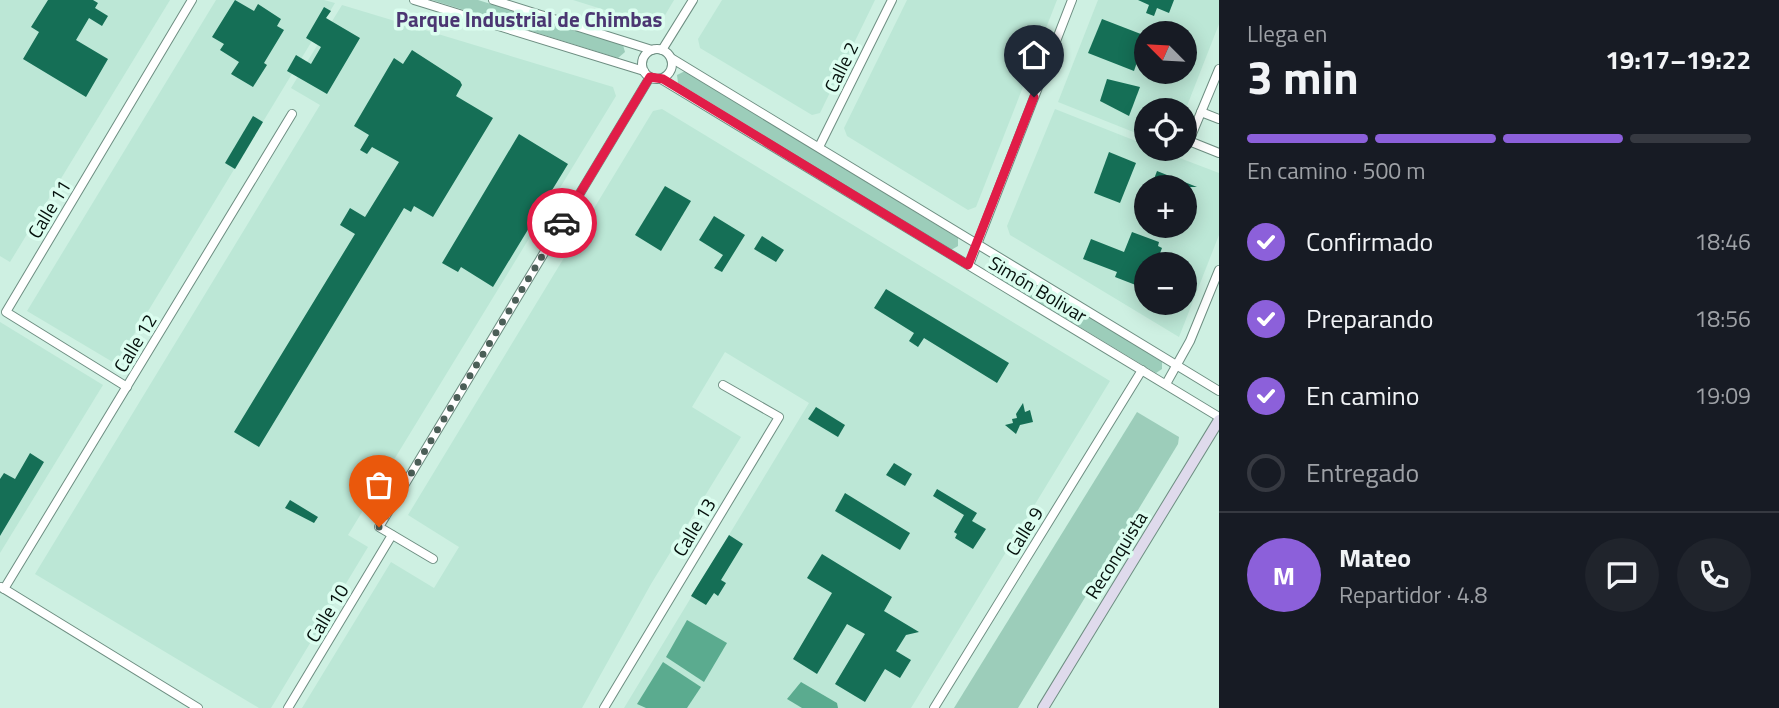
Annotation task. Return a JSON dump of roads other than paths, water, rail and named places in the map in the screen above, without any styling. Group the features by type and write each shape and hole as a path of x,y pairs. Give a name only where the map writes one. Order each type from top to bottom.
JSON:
{"street":[{"name":"Calle 11","path":"127,387 6,312 192,0"},
{"path":"414,0 661,79 672,68 671,58 662,50 652,50 493,0"},
{"path":"662,50 693,0"},
{"name":"Calle 2","path":"820,147 892,0"},
{"path":"968,265 1072,0"},
{"path":"433,559 379,527 647,74 645,56 652,50"},
{"name":"Simón Bolivar","path":"671,58 1219,391"},
{"path":"1219,69 1189,141 1219,153"},
{"name":"Simón Bolivar","path":"661,79 1219,418"},
{"path":"1201,112 1219,119"},
{"name":"Calle 12","path":"2,588 292,114"},
{"path":"1166,384 1190,341 1219,270"},
{"name":"Calle 9","path":"934,708 1142,370"},
{"name":"Calle 13","path":"604,708 779,417 723,385"},
{"name":"Reconquista","path":"1043,708 1219,418"},
{"name":"Calle 10","path":"288,708 392,535"},
{"path":"2,588 198,708"}],"district":[{"name":"Parque Industrial de Chimbas","path":"529,20"}]}
